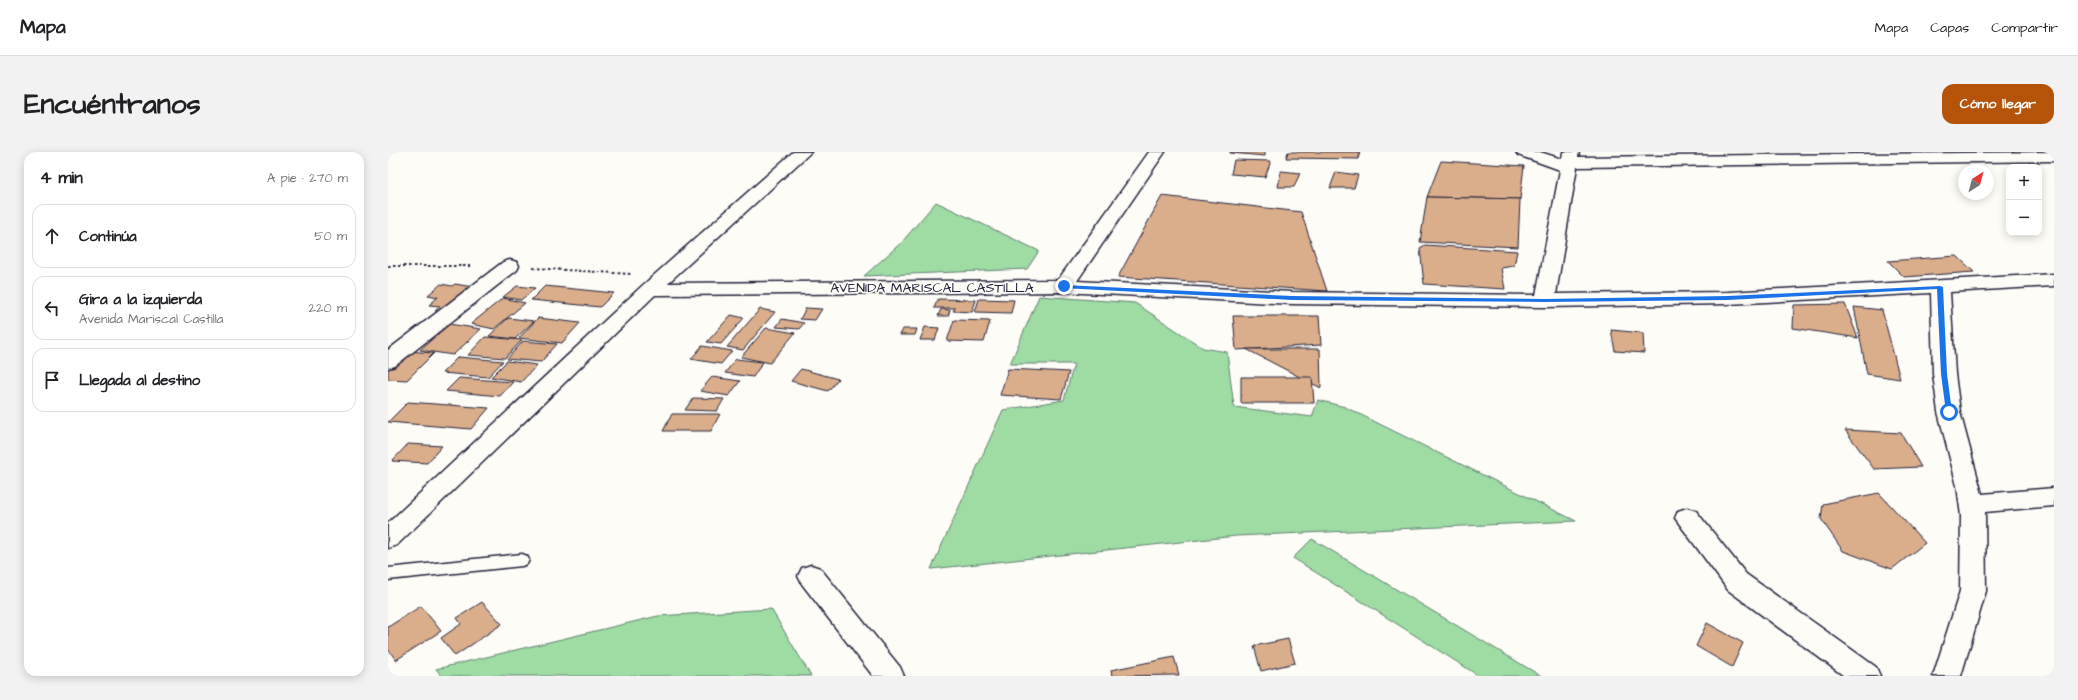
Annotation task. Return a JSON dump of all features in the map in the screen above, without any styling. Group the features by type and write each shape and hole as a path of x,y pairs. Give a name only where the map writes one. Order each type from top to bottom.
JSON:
{"street":[{"path":"388,538 650,289 803,152"},
{"path":"1064,286 1157,152"},
{"path":"1524,152 1569,160 2054,156"},
{"path":"1545,301 1569,160"},
{"path":"388,361 510,266"},
{"name":"AVENIDA MARISCAL CASTILLA","path":"650,289 1064,286 1292,298 1545,301 1728,298 2054,280"},
{"path":"1940,287 1944,374 1949,412 1963,458 1972,504 1973,591 1947,676"},
{"path":"1972,504 2054,497"},
{"path":"1687,518 1737,582 1866,676"},
{"path":"811,576 890,676"}],"lane":[{"path":"388,574 522,560"}],"green space":[{"path":"936,202 1039,251 1027,269 864,276 902,242"},
{"path":"1039,296 1135,303 1203,348 1227,352 1234,407 1312,417 1318,400 1345,407 1576,521 1236,536 931,569 1003,410 1064,400 1074,364 1010,364"},
{"path":"1312,539 1541,676 1479,676 1293,558"},
{"path":"771,609 811,676 442,676 436,669 658,616"}],"building":[{"path":"1265,152 1265,156 1230,153"},
{"path":"1288,152 1360,152 1358,159 1286,158"},
{"path":"1234,160 1271,161 1265,177 1231,174"},
{"path":"1441,161 1524,166 1520,199 1427,197"},
{"path":"1281,171 1300,173 1294,187 1278,187"},
{"path":"1336,172 1358,175 1354,188 1330,188"},
{"path":"1162,196 1301,212 1327,291 1118,277"},
{"path":"1427,197 1520,199 1518,247 1420,242"},
{"path":"1425,245 1517,251 1514,266 1501,268 1505,289 1424,284 1420,248"},
{"path":"1957,256 1974,272 1904,277 1888,261"},
{"path":"441,284 452,286 455,284 473,287 443,312 435,311 440,306 429,305 438,297 428,295"},
{"path":"517,286 535,288 521,300 503,297"},
{"path":"545,286 614,293 600,307 531,300"},
{"path":"503,298 525,303 494,329 471,324"},
{"path":"938,299 976,300 972,312 953,311 955,308 934,308"},
{"path":"979,299 1014,300 1011,313 975,312"},
{"path":"1845,304 1858,338 1793,328 1794,305"},
{"path":"1854,307 1882,310 1900,379 1867,374"},
{"path":"806,308 822,309 815,320 800,319"},
{"path":"760,309 775,312 743,350 727,347"},
{"path":"941,309 950,310 948,316 938,316"},
{"path":"731,315 744,318 721,344 707,342"},
{"path":"1233,316 1319,316 1321,345 1236,350"},
{"path":"508,318 534,321 515,339 489,336"},
{"path":"538,318 580,323 562,343 519,338"},
{"path":"782,319 804,323 799,329 776,327"},
{"path":"954,320 990,321 984,342 947,341"},
{"path":"449,324 481,329 453,355 420,350"},
{"path":"925,327 939,328 935,340 920,340"},
{"path":"766,328 795,333 770,363 741,357"},
{"path":"903,329 917,329 915,335 900,335"},
{"path":"1611,330 1643,333 1644,353 1615,351"},
{"path":"485,337 522,340 505,358 468,355"},
{"path":"523,341 557,344 541,362 507,359"},
{"path":"702,346 732,351 721,364 691,359"},
{"path":"1246,349 1320,349 1321,388"},
{"path":"406,351 434,353 407,380 388,379 388,369"},
{"path":"458,357 503,361 488,377 442,373"},
{"path":"736,359 763,362 753,377 725,373"},
{"path":"507,361 537,365 521,382 491,377"},
{"path":"801,369 838,379 828,391 791,381"},
{"path":"1008,369 1069,372 1061,399 1000,395"},
{"path":"712,377 740,381 729,396 700,391"},
{"path":"1241,377 1312,377 1314,403 1241,403"},
{"path":"459,378 513,382 500,396 446,391"},
{"path":"693,398 724,399 717,411 685,410"},
{"path":"408,402 489,408 471,429 388,422"},
{"path":"672,414 720,414 711,431 663,431"},
{"path":"1845,430 1901,433 1921,467 1874,469"},
{"path":"408,444 442,446 427,463 392,461"},
{"path":"1879,493 1925,543 1892,569 1843,551 1821,519 1823,504"},
{"path":"482,602 502,624 455,656 441,638 461,624 457,618"},
{"path":"421,606 441,631 396,660 388,649 388,627"},
{"path":"1707,623 1743,643 1732,667 1696,646"},
{"path":"1288,639 1295,663 1261,671 1254,646"},
{"path":"1174,657 1179,675 1112,676 1111,670"}],"route":[{"path":"1064,286 1292,298 1545,301 1728,298 1940,287 1944,374 1949,412"}]}
